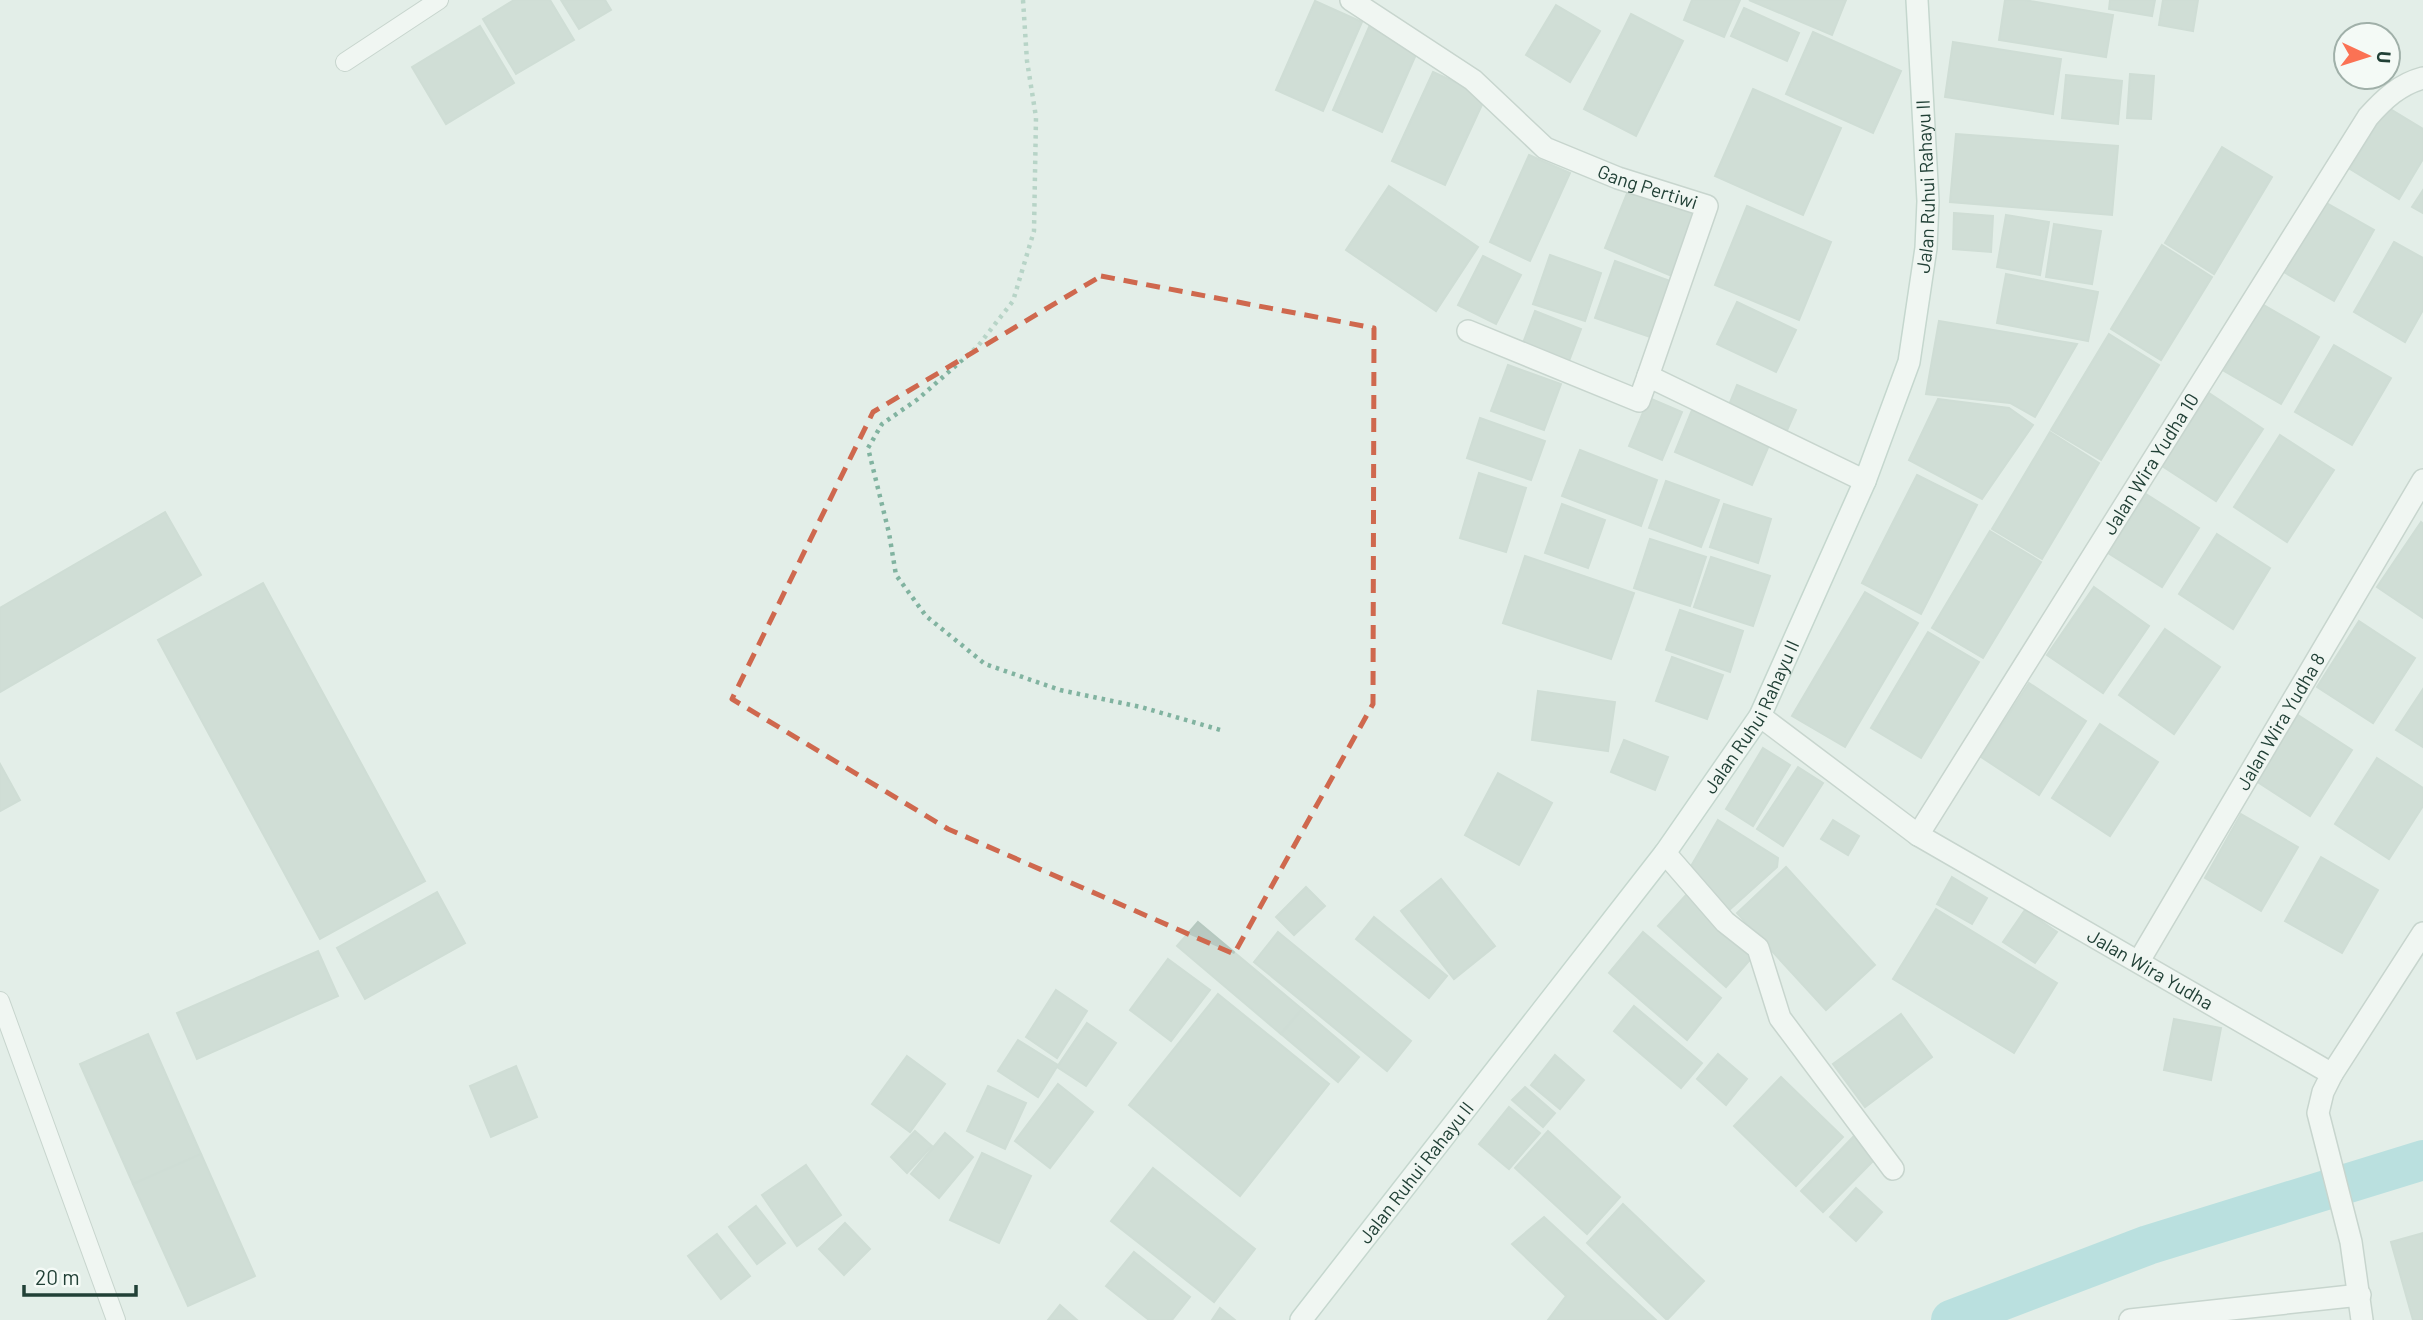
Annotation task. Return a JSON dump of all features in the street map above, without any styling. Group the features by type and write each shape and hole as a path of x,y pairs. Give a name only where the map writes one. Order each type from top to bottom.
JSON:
{"street":[{"name":"Gang Pertiwi","path":"1351,0 1473,80 1545,148 1618,178 1707,206 1648,376"},
{"name":"Jalan Ruhui Rahayu II","path":"1301,1320 1665,853 1760,716 1865,481 1909,362 1926,248 1928,201 1917,0"},
{"name":"Jalan Wira Yudha 10","path":"1918,835 2368,117 2386,96 2412,81 2423,78"},
{"path":"1468,331 1639,401 1648,376 1865,481"},
{"name":"Jalan Wira Yudha 8","path":"2139,961 2423,481"},
{"name":"Jalan Wira Yudha","path":"1760,716 1918,835 2332,1074"},
{"path":"1665,853 1725,922 1758,948 1780,1018 1893,1169"},
{"path":"2362,1320 2351,1242 2319,1113 2322,1091 2423,933"},
{"path":"2130,1320 2360,1295"}],"lane":[{"path":"345,62 439,0"},
{"path":"0,1001 116,1320"}],"path":[{"path":"1023,0 1027,61 1036,117 1034,231 1013,301 978,346 918,399 882,424 868,448 895,575 926,616 985,664 1060,690 1141,707 1224,732"}],"highlighted area":[{"path":"1101,276 1374,328 1373,704 1234,954 948,829 732,699 873,412"}],"building":[{"path":"514,0 550,0 574,40 516,74 483,19"},
{"path":"561,0 605,0 611,10 579,29"},
{"path":"1692,0 1740,0 1724,37 1684,20"},
{"path":"1749,0 1846,0 1832,35"},
{"path":"2005,0 2024,0 2113,15 2106,57 1999,40"},
{"path":"2110,0 2155,0 2152,16 2109,9"},
{"path":"2163,0 2198,0 2193,31 2159,25"},
{"path":"1315,1 1362,22 1323,111 1276,90"},
{"path":"1556,5 1600,31 1570,82 1526,55"},
{"path":"1744,8 1799,33 1787,61 1731,36"},
{"path":"1631,14 1683,41 1636,136 1584,109"},
{"path":"480,26 514,83 446,124 412,67"},
{"path":"1369,27 1418,50 1382,132 1333,110"},
{"path":"1813,32 1901,71 1873,133 1786,94"},
{"path":"1953,42 2061,59 2053,114 1945,97"},
{"path":"1433,72 1486,96 1445,185 1392,161"},
{"path":"2130,74 2154,76 2151,119 2127,118"},
{"path":"2066,75 2122,81 2118,124 2062,118"},
{"path":"1753,89 1841,128 1803,215 1715,176"},
{"path":"2387,107 2423,129 2423,159 2399,199 2350,169"},
{"path":"1956,134 2118,146 2112,215 1950,202"},
{"path":"2222,147 2272,177 2214,274 2165,243"},
{"path":"1529,155 1570,173 1530,261 1490,242"},
{"path":"1389,186 1478,247 1436,311 1346,250"},
{"path":"1630,186 1699,214 1674,277 1605,248"},
{"path":"2423,190 2423,213 2412,207"},
{"path":"2323,201 2374,230 2334,301 2282,271"},
{"path":"1747,206 1831,242 1799,320 1715,285"},
{"path":"1954,213 1993,216 1991,252 1953,249"},
{"path":"2006,215 2049,222 2040,275 1997,267"},
{"path":"2054,224 2101,231 2092,284 2046,277"},
{"path":"2394,242 2423,258 2423,310 2405,342 2354,312"},
{"path":"2162,245 2212,277 2161,360 2111,329"},
{"path":"1550,255 1601,273 1585,321 1533,304"},
{"path":"1483,256 1521,275 1496,324 1458,305"},
{"path":"1615,261 1673,282 1653,338 1595,318"},
{"path":"2006,274 2098,292 2088,341 1997,323"},
{"path":"1737,302 1796,330 1776,372 1717,344"},
{"path":"2262,304 2319,337 2281,404 2224,371"},
{"path":"1535,311 1581,329 1569,361 1523,343"},
{"path":"1939,321 2077,344 2035,417 2010,403 1926,394"},
{"path":"2109,334 2159,365 2101,460 2051,430"},
{"path":"2334,345 2391,378 2352,445 2295,412"},
{"path":"1508,365 1561,384 1544,430 1491,411"},
{"path":"1737,385 1796,410 1785,435 1727,410"},
{"path":"2209,393 2263,429 2216,501 2162,466"},
{"path":"1649,398 1682,412 1662,460 1629,446"},
{"path":"1938,399 2009,408 2033,425 1982,499 1909,460"},
{"path":"1692,410 1770,443 1752,485 1675,452"},
{"path":"1480,418 1545,441 1531,480 1467,458"},
{"path":"2050,432 2099,463 2042,559 1992,529"},
{"path":"2280,435 2334,470 2287,542 2234,507"},
{"path":"1580,450 1657,480 1641,526 1562,496"},
{"path":"1479,473 1526,488 1506,552 1460,538"},
{"path":"1917,475 1977,505 1921,614 1862,583"},
{"path":"1666,481 1719,500 1701,547 1649,528"},
{"path":"2146,494 2199,528 2162,587 2108,553"},
{"path":"1562,504 1605,520 1588,568 1545,553"},
{"path":"1724,504 1771,519 1758,563 1710,547"},
{"path":"165,512 201,575 0,692 0,608"},
{"path":"2421,522 2423,524 2423,618 2377,587"},
{"path":"1990,531 2041,562 1983,658 1932,628"},
{"path":"2217,534 2270,568 2233,629 2179,594"},
{"path":"1650,539 1706,557 1690,606 1634,588"},
{"path":"1525,556 1634,593 1611,659 1503,623"},
{"path":"1711,557 1770,576 1753,626 1694,607"},
{"path":"263,583 425,881 320,939 158,640"},
{"path":"2094,587 2149,626 2103,693 2047,655"},
{"path":"1865,592 1918,623 1845,747 1792,716"},
{"path":"1680,610 1743,631 1730,672 1666,650"},
{"path":"2359,621 2415,658 2373,723 2317,687"},
{"path":"2165,629 2220,667 2174,734 2119,695"},
{"path":"1928,632 1979,662 1921,758 1871,728"},
{"path":"1672,657 1723,675 1707,719 1656,701"},
{"path":"2029,683 2086,721 2039,795 1981,757"},
{"path":"2423,689 2423,747 2396,730"},
{"path":"1538,691 1615,702 1608,751 1532,740"},
{"path":"2298,715 2352,750 2310,816 2256,781"},
{"path":"2100,724 2158,762 2110,836 2052,798"},
{"path":"1624,740 1668,757 1655,790 1611,772"},
{"path":"1763,748 1790,765 1753,826 1726,809"},
{"path":"2377,758 2423,788 2423,806 2389,859 2335,824"},
{"path":"0,764 20,800 0,811"},
{"path":"1798,767 1823,783 1783,846 1757,829"},
{"path":"1498,773 1552,803 1519,865 1465,835"},
{"path":"2241,814 2298,847 2261,911 2205,878"},
{"path":"1718,820 1778,858 1777,867 1728,911 1690,868"},
{"path":"1833,820 1859,836 1848,855 1821,839"},
{"path":"2321,857 2378,890 2342,953 2285,921"},
{"path":"1786,867 1875,965 1826,1010 1737,913"},
{"path":"1952,877 1987,898 1972,924 1937,904"},
{"path":"1441,879 1495,946 1454,979 1401,911"},
{"path":"1306,887 1325,906 1294,935 1276,917"},
{"path":"437,892 465,943 365,999 337,948"},
{"path":"1687,894 1755,954 1726,987 1658,926"},
{"path":"1936,909 2057,983 2014,1053 1893,979"},
{"path":"2025,910 2057,932 2035,963 2003,942"},
{"path":"1374,917 1447,976 1429,998 1356,939"},
{"path":"1198,922 1302,1009 1281,1034 1177,946"},
{"path":"1278,932 1411,1041 1387,1071 1254,962"},
{"path":"1643,932 1721,998 1687,1040 1609,973"},
{"path":"318,951 338,996 197,1059 177,1013"},
{"path":"1168,959 1210,990 1171,1041 1130,1010"},
{"path":"1056,990 1087,1011 1057,1058 1026,1037"},
{"path":"1218,994 1329,1084 1240,1196 1129,1105"},
{"path":"1634,1006 1702,1063 1681,1088 1614,1031"},
{"path":"1302,1009 1359,1057 1338,1082 1281,1034"},
{"path":"1901,1014 1932,1057 1865,1107 1833,1064"},
{"path":"2174,1019 2221,1028 2211,1080 2164,1070"},
{"path":"1087,1023 1116,1043 1086,1086 1057,1067"},
{"path":"148,1034 201,1154 133,1184 80,1064"},
{"path":"1018,1040 1058,1065 1038,1097 998,1071"},
{"path":"1718,1054 1747,1079 1726,1105 1697,1079"},
{"path":"1555,1055 1584,1080 1560,1109 1531,1085"},
{"path":"907,1056 945,1084 910,1132 872,1104"},
{"path":"516,1066 537,1117 491,1137 470,1086"},
{"path":"1781,1077 1843,1137 1796,1186 1734,1126"},
{"path":"1058,1084 1093,1112 1050,1168 1015,1141"},
{"path":"988,1086 1026,1103 1005,1149 967,1131"},
{"path":"1525,1087 1555,1113 1543,1127 1512,1100"},
{"path":"1509,1107 1540,1133 1509,1169 1479,1144"},
{"path":"915,1131 932,1146 907,1173 891,1157"},
{"path":"1548,1131 1620,1197 1587,1234 1515,1168"},
{"path":"945,1133 973,1157 939,1198 911,1174"},
{"path":"1854,1136 1876,1158 1823,1212 1801,1191"},
{"path":"982,1153 1031,1176 999,1243 950,1220"},
{"path":"201,1154 255,1276 188,1306 133,1184"},
{"path":"806,1165 841,1215 797,1246 762,1195"},
{"path":"1153,1168 1255,1249 1214,1302 1111,1221"},
{"path":"1856,1188 1882,1212 1856,1241 1830,1217"},
{"path":"1623,1204 1704,1281 1667,1320 1587,1243"},
{"path":"756,1206 785,1243 757,1264 729,1227"},
{"path":"1544,1217 1656,1320 1548,1320 1566,1296 1512,1244"},
{"path":"845,1223 870,1249 844,1275 819,1249"},
{"path":"2423,1233 2423,1320 2413,1320 2391,1242"},
{"path":"717,1234 750,1276 721,1299 688,1256"},
{"path":"1134,1252 1190,1297 1172,1320 1149,1320 1106,1286"},
{"path":"1060,1305 1077,1320 1048,1320"},
{"path":"1220,1308 1235,1320 1212,1320"}],"waterway":[{"path":"1951,1320 2148,1245 2423,1160"}]}
